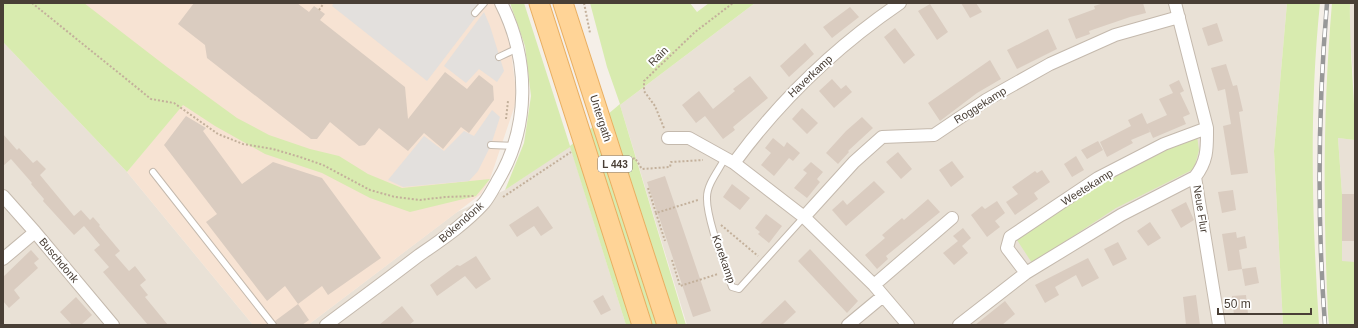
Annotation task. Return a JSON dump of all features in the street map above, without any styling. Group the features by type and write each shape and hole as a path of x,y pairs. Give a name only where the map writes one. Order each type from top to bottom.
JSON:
{"main road":[{"name":"L 443","path":"539,3 642,325"},
{"name":"Untergath","path":"563,3 667,325"}],"street":[{"name":"Bökendonk","path":"326,325 455,230 485,202 508,164 518,130 522,103 522,75 518,48 509,19 501,3"},
{"name":"Haverkamp","path":"729,161 790,94 870,24 900,3"},
{"name":"Neue Flur","path":"1175,3 1207,128 1207,148 1204,166 1196,177 1219,325"},
{"name":"Roggekamp","path":"804,217 854,162 882,137 934,135 986,100 1050,64 1115,35 1179,17"},
{"name":"Weetekamp","path":"1026,273 1007,248 1010,237 1098,178 1164,144 1207,128"},
{"path":"668,138 689,138 729,161 804,217 874,285 908,325"},
{"path":"960,325 1026,273 1121,215 1196,177"},
{"name":"Buschdonk","path":"3,196 114,325"},
{"path":"874,285 952,218"},
{"path":"3,259 35,232"},
{"path":"848,325 883,296"}],"lane":[{"path":"475,13 484,3"},
{"path":"499,57 518,48"},
{"path":"491,145 513,146"},
{"name":"Korekamp","path":"729,161 709,188 707,197 709,216 732,287 739,289 765,262 804,217"},
{"path":"153,172 273,325"}],"path":[{"path":"32,3 151,99 174,102 218,134 243,144 274,149 323,165 370,190 395,198 420,200 445,196 476,196 471,202"},
{"path":"319,10 324,3"},
{"name":"Rain","path":"668,138 655,106 644,91 644,81 695,32 733,3"},
{"path":"506,123 509,97"},
{"path":"648,188 665,241"},
{"path":"656,213 707,197"},
{"path":"709,216 765,262"},
{"path":"672,260 680,286 727,271"}],"shaded area":[{"path":"51,3 502,3 509,35 517,99 490,179 481,194 308,325 253,325 127,172 183,104"},
{"path":"334,3 478,3 482,9 427,81 332,6"},
{"path":"755,3 1287,3 1274,151 1283,325 687,325 620,105"},
{"path":"1350,3 1355,3 1355,98 1350,38"},
{"path":"484,12 504,71 497,82 479,69 466,83 444,66"},
{"path":"3,42 127,172 253,325 3,325"},
{"path":"492,110 500,117 491,145 478,171 469,181 403,187 388,180 424,136 444,151 464,131 474,136"},
{"path":"1338,138 1355,140 1355,262 1342,262 1342,194"},
{"path":"570,146 626,325 308,325 457,212 505,190"}],"green space":[{"path":"3,3 84,3 167,67 237,118 269,135 310,149 339,156 368,174 402,188 490,179 476,196 410,212 370,198 322,173 265,154 215,126 183,105 127,172 3,42"},
{"path":"510,3 524,3 570,146 620,104 607,67 590,3 690,3 697,12 709,3 755,3 620,105 686,325 626,325 570,147 505,190 524,143 531,96 525,46"},
{"path":"1287,3 1320,3 1314,83 1313,124 1313,204 1319,325 1283,325 1274,151"},
{"path":"1332,3 1350,3 1350,37 1355,140 1338,138 1342,194 1342,261 1355,262 1355,325 1329,325 1328,314 1325,236 1325,120"},
{"path":"1197,136 1199,150 1194,169 1116,208 1032,263 1017,240 1095,186 1184,139"}],"building":[{"path":"194,3 297,3 309,12 314,6 325,14 320,20 405,87 408,119 445,72 467,89 479,75 493,86 494,100 469,133 461,127 443,149 424,133 408,151 379,128 365,145 359,146 330,122 317,139 311,139 207,58 205,45 178,24"},
{"path":"961,3 976,3 982,12 970,18"},
{"path":"1104,3 1143,3 1146,13 1089,31 1090,34 1076,39 1068,19 1095,9 1094,6"},
{"path":"930,4 948,32 937,40 918,11"},
{"path":"850,7 859,17 832,38 823,27"},
{"path":"1217,23 1223,41 1208,46 1202,28"},
{"path":"895,28 915,55 904,64 884,37"},
{"path":"1048,29 1057,49 1017,69 1007,50"},
{"path":"805,43 814,54 789,77 780,66"},
{"path":"990,60 1001,79 977,93 940,121 928,103"},
{"path":"1226,64 1233,86 1237,85 1243,111 1239,112 1248,173 1231,175 1223,126 1231,124 1225,89 1218,91 1211,68"},
{"path":"750,76 768,98 733,127 735,130 723,139 705,116 696,123 682,105 699,91 713,109 735,91 733,89"},
{"path":"832,79 841,89 846,85 852,92 834,108 819,91"},
{"path":"1179,80 1184,91 1180,93 1190,114 1183,117 1186,124 1153,138 1148,127 1150,132 1131,140 1133,143 1107,157 1100,142 1131,126 1128,120 1142,113 1147,124 1167,115 1159,99 1173,93 1169,85"},
{"path":"802,108 818,123 807,134 792,119"},
{"path":"186,116 206,128 203,131 242,184 273,162 322,178 381,258 328,295 322,286 298,304 285,286 267,301 206,222 217,214 164,145"},
{"path":"862,117 873,128 848,151 849,152 838,164 826,153 846,131"},
{"path":"3,134 17,150 19,148 33,163 37,160 46,169 40,175 74,216 81,210 90,220 93,217 100,225 99,226 120,251 115,255 129,271 135,266 146,280 140,285 148,295 145,297 168,325 148,325 103,272 109,267 94,250 100,245 84,226 74,235 43,201 44,199 31,184 32,183 11,159 3,166"},
{"path":"773,138 784,147 787,142 800,153 793,161 789,158 774,176 761,165 771,153 765,148"},
{"path":"1098,141 1103,150 1087,159 1081,150"},
{"path":"898,152 912,169 901,179 886,162"},
{"path":"1076,156 1084,170 1072,177 1064,164"},
{"path":"952,161 964,177 951,187 939,170"},
{"path":"811,162 823,172 817,179 820,182 807,198 794,188 807,173 803,170"},
{"path":"1042,170 1050,182 1034,193 1038,199 1015,215 1006,202 1018,194 1012,187 1035,171 1037,173"},
{"path":"665,176 711,311 693,317 647,182"},
{"path":"874,181 885,192 846,226 832,210 843,200 847,205"},
{"path":"732,184 750,198 740,210 723,197"},
{"path":"1233,190 1236,210 1222,213 1218,192"},
{"path":"1342,194 1355,194 1355,241 1342,241"},
{"path":"928,199 940,212 886,256 888,259 877,269 865,255 885,238 882,235 902,218 904,220"},
{"path":"997,201 1005,213 995,221 1000,227 987,237 971,215 982,206 985,209"},
{"path":"1186,202 1194,220 1181,228 1171,210"},
{"path":"538,206 553,228 541,236 534,226 517,237 509,225"},
{"path":"766,214 782,226 769,243 758,234 760,232 755,228"},
{"path":"1150,222 1161,238 1148,246 1137,231"},
{"path":"963,228 971,238 962,246 968,253 954,265 943,253 958,241 953,236"},
{"path":"1236,232 1237,238 1245,236 1247,248 1239,250 1242,269 1228,271 1222,234"},
{"path":"1118,242 1127,259 1113,266 1104,249"},
{"path":"810,249 858,301 847,313 798,261"},
{"path":"31,250 39,259 34,263 38,268 14,290 20,298 9,308 3,301 3,277"},
{"path":"476,256 491,279 476,289 465,276 437,296 430,285 457,265 460,266"},
{"path":"1088,258 1099,278 1082,287 1076,275 1055,287 1059,295 1045,303 1035,285"},
{"path":"1256,267 1259,283 1245,286 1242,269"},
{"path":"603,295 611,310 601,315 593,301"},
{"path":"1196,295 1200,325 1186,325 1183,297"},
{"path":"1246,295 1248,314 1234,315 1232,296"},
{"path":"76,297 92,315 81,325 72,325 60,312"},
{"path":"785,300 796,312 782,325 759,325"},
{"path":"1005,301 1015,314 1002,325 975,325"},
{"path":"298,304 309,320 302,325 277,325 275,321"},
{"path":"402,306 414,321 409,325 379,325"}],"railway":[{"path":"1325,325 1321,245 1320,124 1327,3"}]}
